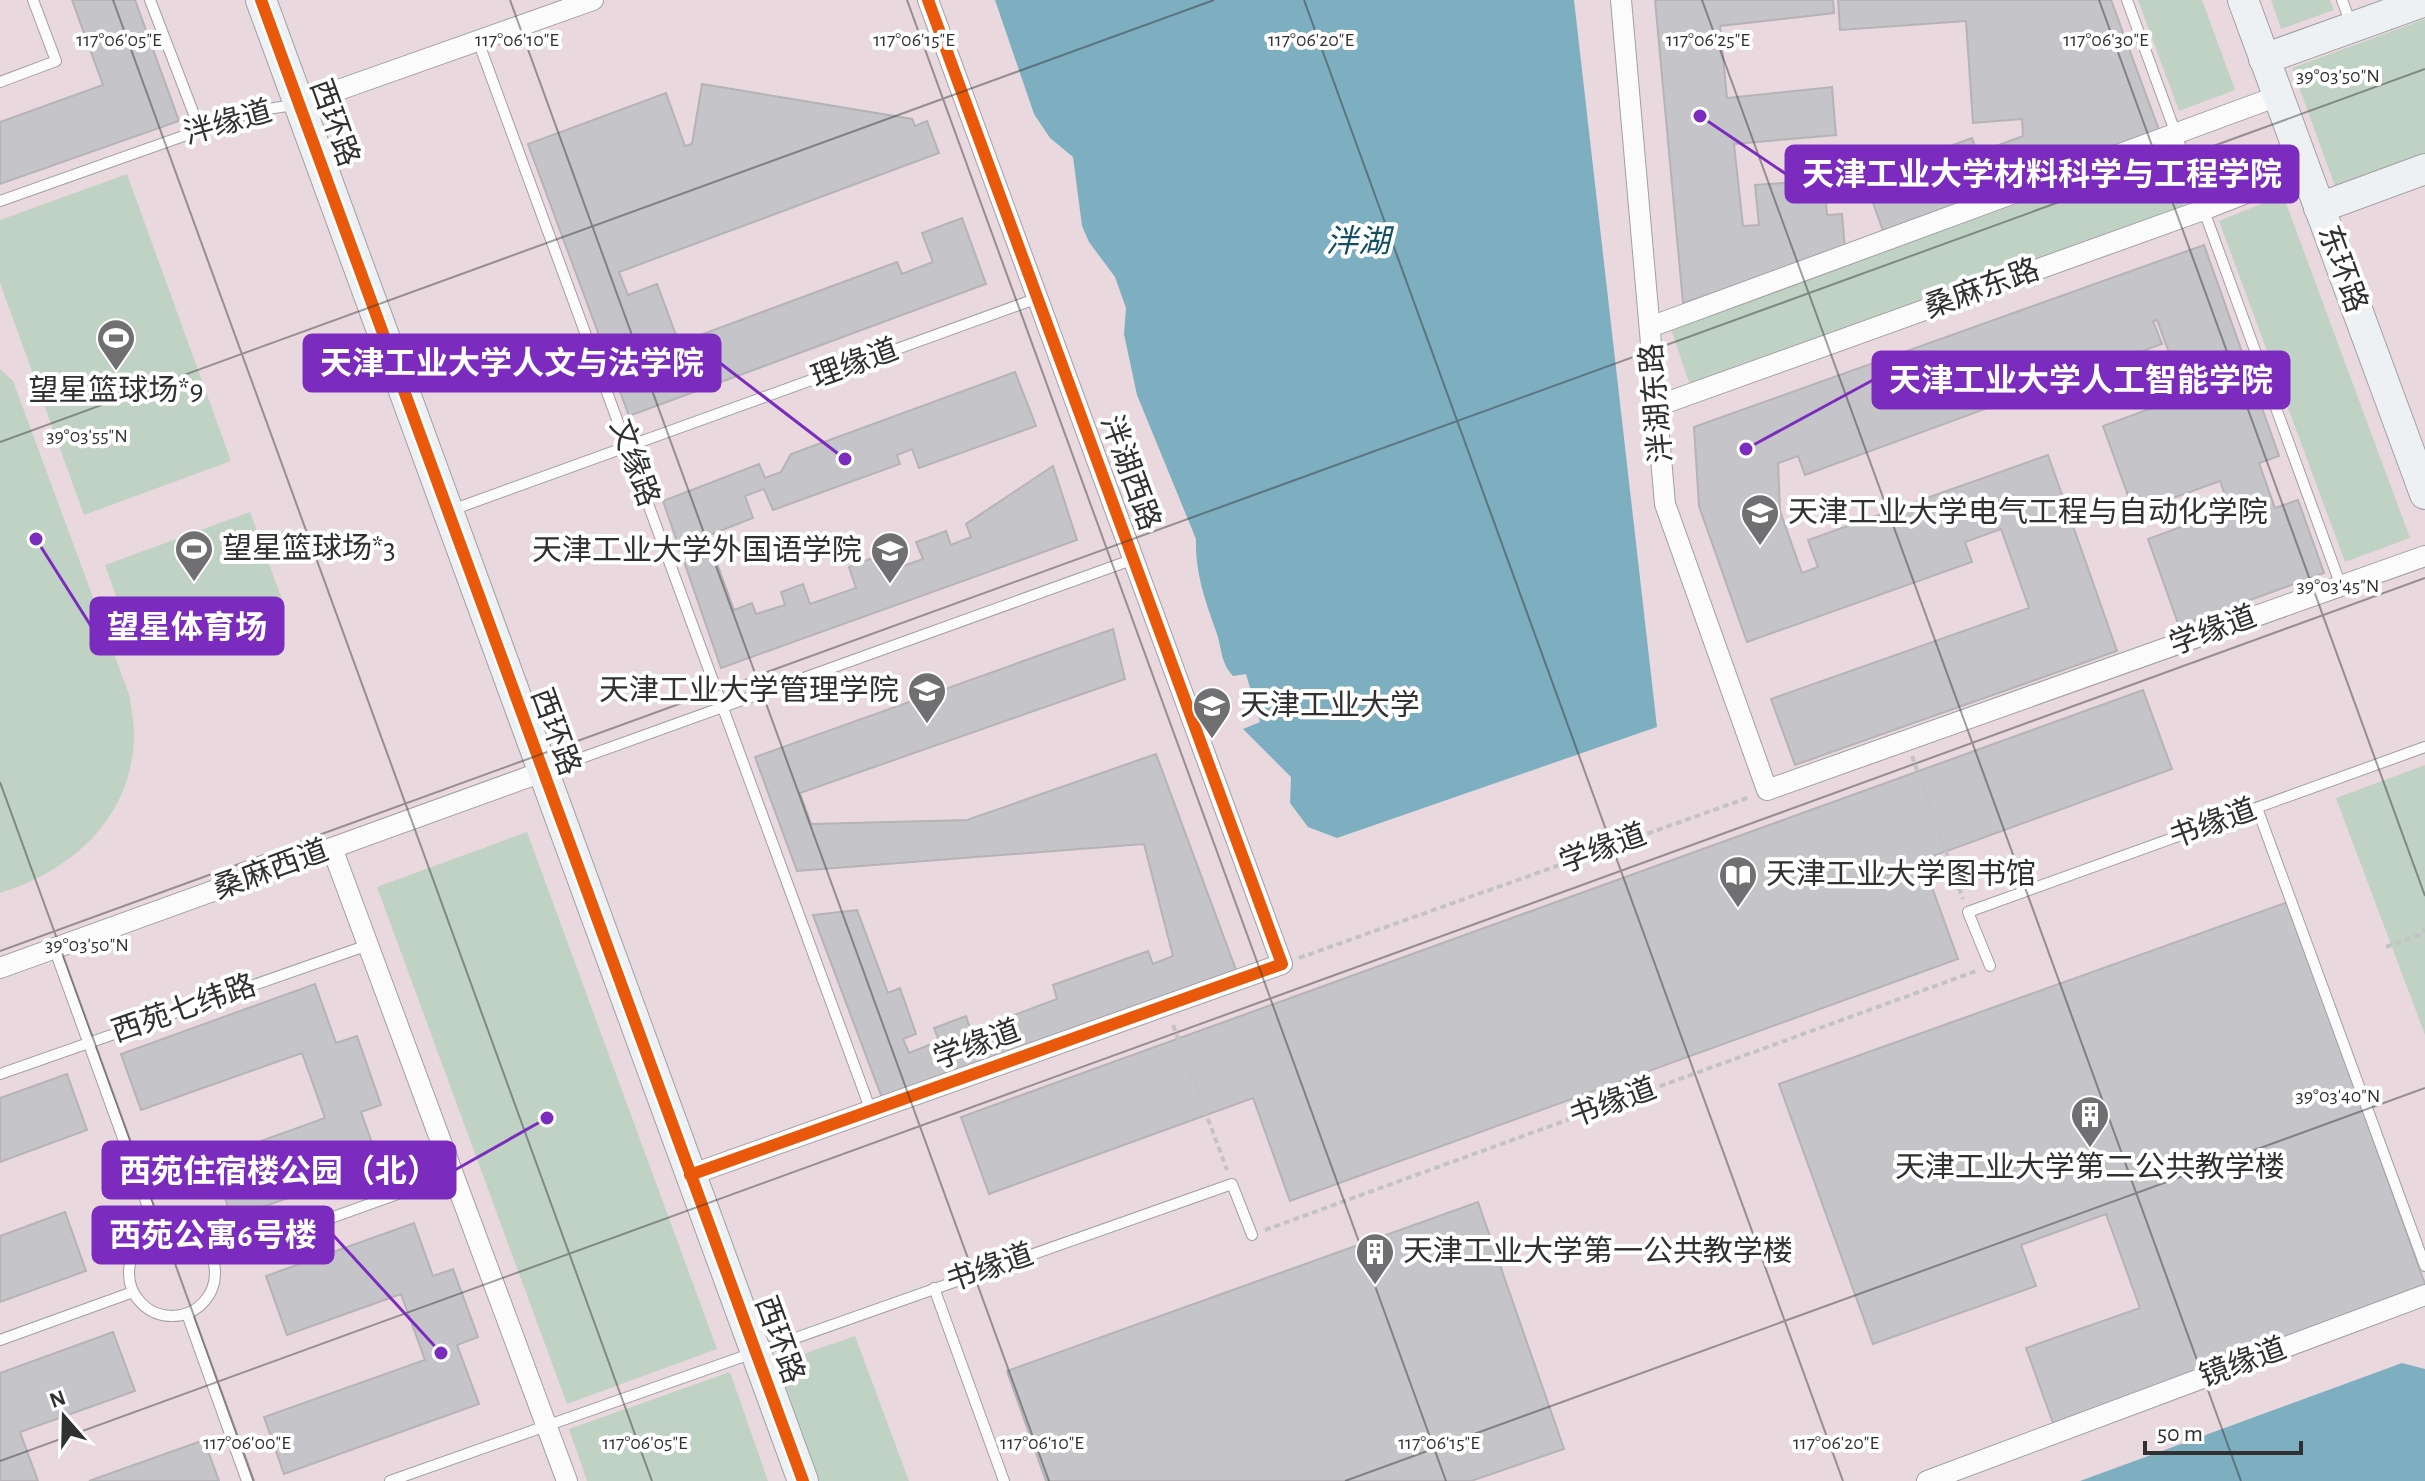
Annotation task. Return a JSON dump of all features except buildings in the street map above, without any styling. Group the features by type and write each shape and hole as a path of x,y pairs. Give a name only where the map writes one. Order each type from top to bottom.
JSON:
{"street":[{"name":"西环路","path":"261,0 803,1481"},
{"name":"泮缘道","path":"299,104 593,0"},
{"name":"泮湖西路","path":"928,0 1282,964"},
{"name":"泮湖东路","path":"1621,0 1665,504 1767,790"},
{"name":"东环路","path":"2243,0 2319,208 2419,462 2425,494"},
{"path":"2264,59 2347,14 2425,1"},
{"path":"1650,327 2278,96"},
{"path":"2319,208 2425,169"},
{"name":"桑麻东路","path":"1657,406 2203,210 2305,170"},
{"name":"学缘道","path":"1767,790 2425,556"},
{"name":"桑麻西道","path":"0,968 542,772"},
{"path":"332,848 567,1481"},
{"name":"学缘道","path":"690,1175 1282,964"},
{"name":"镜缘道","path":"1927,1481 2425,1295"}],"lane":[{"path":"0,82 56,61 33,0"},
{"path":"150,0 200,130"},
{"path":"2127,0 2341,586"},
{"name":"文缘路","path":"478,41 871,1111"},
{"name":"泮缘道","path":"0,201 254,111 299,104"},
{"name":"理缘道","path":"447,511 1038,298"},
{"path":"542,772 1134,559"},
{"name":"书缘道","path":"1968,912 2425,747"},
{"path":"2257,808 2425,1266"},
{"path":"1968,912 1990,966"},
{"name":"西苑七纬路","path":"0,1074 368,945"},
{"path":"54,948 157,1232"},
{"path":"214,1260 453,1174"},
{"path":"1232,1184 1252,1235"},
{"name":"书缘道","path":"390,1481 1232,1184"},
{"path":"181,1230 192,1234 202,1241 214,1260 214,1287 199,1308 187,1314 162,1316 150,1311 133,1292 129,1281 132,1257 138,1246 157,1232 181,1230"},
{"path":"934,1288 1004,1481"},
{"path":"0,1340 133,1292"},
{"path":"187,1314 247,1481"}],"path":[{"path":"1907,740 1968,912"},
{"path":"2386,947 2419,935 2425,929"},
{"path":"1165,1005 1232,1184"}],"shaded area":[{"name":"天津工业大学","path":"0,0 2425,0 2425,1481 0,1481"}],"green space":[{"path":"2138,0 2202,0 2235,90 2179,111"},
{"path":"2271,0 2330,0 2334,10 2281,29"},
{"path":"2425,19 2425,153 2335,186 2292,68"},
{"path":"2164,151 2184,206 1690,385 1671,329"},
{"name":"望星篮球场*9","path":"127,174 231,461 84,515 0,283 0,220"},
{"path":"2283,195 2410,538 2345,562 2219,221"},
{"path":"0,369 13,381 130,697 134,735 130,769 109,818 73,856 50,871 0,893"},
{"name":"望星篮球场*3","path":"250,512 283,602 137,655 105,565"},
{"path":"2425,765 2425,1035 2336,798"},
{"path":"527,832 717,1349 567,1404 377,887"},
{"path":"855,1336 909,1481 816,1481 775,1364"},
{"path":"730,1372 768,1481 587,1481 569,1429"}],"water":[{"name":"泮湖","path":"995,0 1574,0 1657,727 1337,838 1308,827 1290,803 1291,777 1243,729 1260,722 1246,674 1233,676 1224,661 1199,576 1196,539 1137,395 1124,334 1126,308 1115,277 1089,242 1082,226 1073,157 1050,138 1034,114"},
{"path":"2402,1363 2425,1369 2425,1481 2080,1481"}],"cycle path":[{"path":"261,0 803,1481"},
{"path":"690,1175 1282,964 928,0"}],"place":[{"name":"天津工业大学材料科学与工程学院","path":"1700,116"},
{"name":"望星篮球场*9","path":"116,372"},
{"name":"天津工业大学人工智能学院","path":"1746,449"},
{"name":"天津工业大学人文与法学院","path":"845,459"},
{"name":"望星体育场","path":"36,539"},
{"name":"天津工业大学电气工程与自动化学院","path":"1760,547"},
{"name":"望星篮球场*3","path":"194,583"},
{"name":"天津工业大学外国语学院","path":"890,585"},
{"name":"天津工业大学管理学院","path":"927,725"},
{"name":"天津工业大学","path":"1212,740"},
{"name":"天津工业大学图书馆","path":"1738,909"},
{"name":"西苑住宿楼公园（北）","path":"547,1118"},
{"name":"天津工业大学第二公共教学楼","path":"2090,1149"},
{"name":"天津工业大学第一公共教学楼","path":"1375,1286"},
{"name":"西苑公寓6号楼","path":"441,1353"}]}
